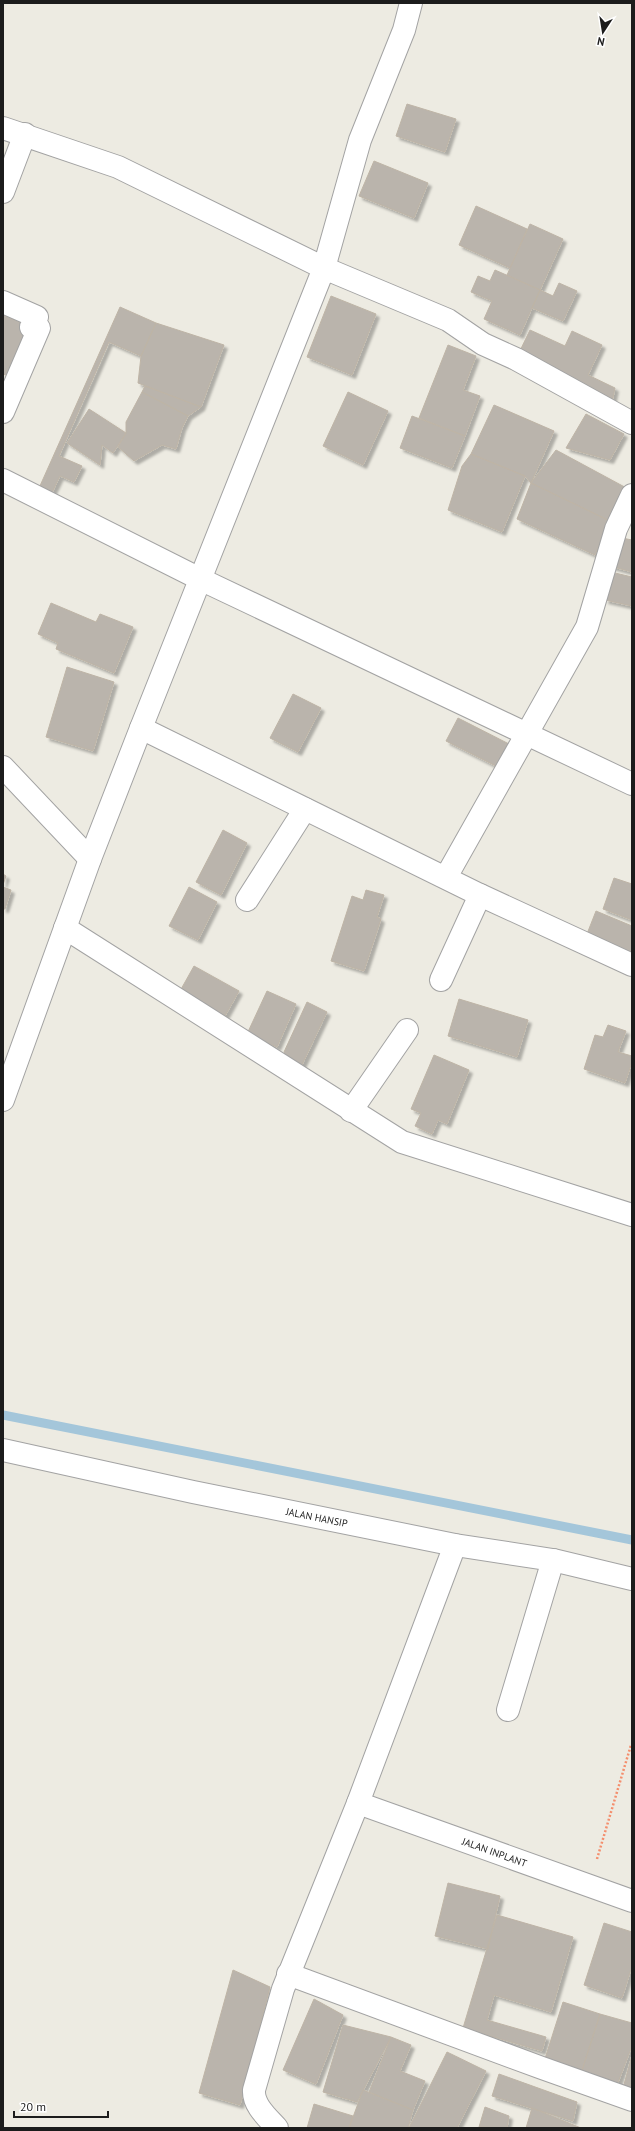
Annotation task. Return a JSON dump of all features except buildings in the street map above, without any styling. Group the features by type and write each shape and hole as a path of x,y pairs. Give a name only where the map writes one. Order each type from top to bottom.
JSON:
{"street":[{"path":"3,1100 90,859 140,728 324,268 360,140 404,30 411,3"},
{"path":"3,128 25,134 118,167 324,268 448,320 483,344 516,359 632,423"},
{"path":"3,192 25,134"},
{"path":"3,302 38,317 31,326 40,328 3,412"},
{"path":"3,480 200,579 632,784"},
{"path":"446,877 588,627 616,529 632,495"},
{"path":"140,728 480,895 632,965"},
{"path":"3,767 90,859"},
{"path":"247,900 305,809"},
{"path":"441,980 480,895"},
{"path":"65,928 402,1142 632,1215"},
{"path":"351,1111 407,1030"},
{"name":"JALAN HANSIP","path":"3,1450 193,1492 455,1544 553,1560 632,1579"},
{"path":"277,2128 258,2106 254,2096 254,2090 288,1974 358,1803 455,1544"},
{"path":"508,1710 553,1560"},
{"name":"JALAN INPLANT","path":"358,1803 632,1901"},
{"path":"288,1974 534,2066 632,2100"}],"path":[{"path":"589,1886 631,1745"}],"waterway":[{"path":"3,1415 632,1540"}]}
